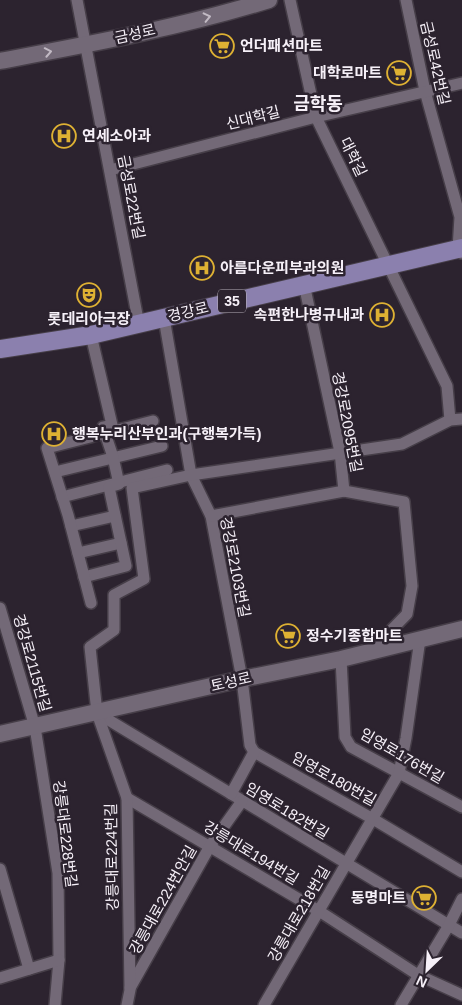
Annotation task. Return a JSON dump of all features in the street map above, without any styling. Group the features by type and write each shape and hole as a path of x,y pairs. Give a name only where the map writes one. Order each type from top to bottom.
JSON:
{"main road":[{"name":"경강로","path":"0,349 91,335 304,284 461,251"}],"street":[{"name":"금성로22번길","path":"78,0 139,324"},
{"name":"금성로","path":"0,62 87,45 234,5 269,0"},
{"name":"대학길","path":"290,0 316,117 448,386 456,419"},
{"name":"금성로42번길","path":"406,0 424,91 460,217 461,251"},
{"name":"신대학길","path":"110,170 316,117 462,83"},
{"name":"경강로2095번길","path":"211,516 344,491 340,452 304,284"},
{"name":"경강로2103번길","path":"164,318 191,475 211,516 242,679"},
{"path":"91,335 112,425 103,427 113,457 118,483"},
{"path":"191,475 402,444 456,419"},
{"path":"91,604 71,526 47,448 153,421"},
{"path":"55,472 162,446"},
{"path":"62,497 167,470"},
{"name":"강릉대로224번길","path":"127,1005 130,990 127,798 98,713 90,647 114,630 114,595 144,579 132,488 191,475"},
{"path":"84,577 126,566 109,487 118,483"},
{"path":"344,491 404,502 412,586 407,614 372,650"},
{"path":"71,526 115,516"},
{"path":"78,553 121,543"},
{"name":"경강로2115번길","path":"0,608 35,727"},
{"name":"토성로","path":"0,734 462,629"},
{"name":"강릉대로218번길","path":"264,1005 399,773 420,639"},
{"name":"임영로176번길","path":"341,658 345,737 351,747 462,807"},
{"path":"231,794 254,752 250,745 242,679"},
{"name":"임영로182번길","path":"98,713 462,933"},
{"name":"강릉대로228번길","path":"35,727 58,873 58,960 55,1005"},
{"name":"임영로180번길","path":"254,752 462,872"},
{"name":"강릉대로194번길","path":"127,798 318,911 418,976 462,995"},
{"name":"강릉대로224번안길","path":"130,990 210,846 242,801"},
{"path":"0,869 29,969"},
{"path":"401,1005 449,925 462,899"},
{"path":"0,978 58,960"}],"place":[{"name":"언더패션마트","path":"222,46"},
{"name":"대학로마트","path":"399,73"},
{"name":"연세소아과","path":"64,136"},
{"name":"아름다운피부과의원","path":"202,268"},
{"name":"롯데리아극장","path":"89,295"},
{"name":"속편한나병규내과","path":"382,315"},
{"name":"행복누리산부인과(구행복가득)","path":"54,434"},
{"name":"정수기종합마트","path":"288,636"},
{"name":"동명마트","path":"424,898"}],"district":[{"name":"금학동","path":"318,104"}]}
